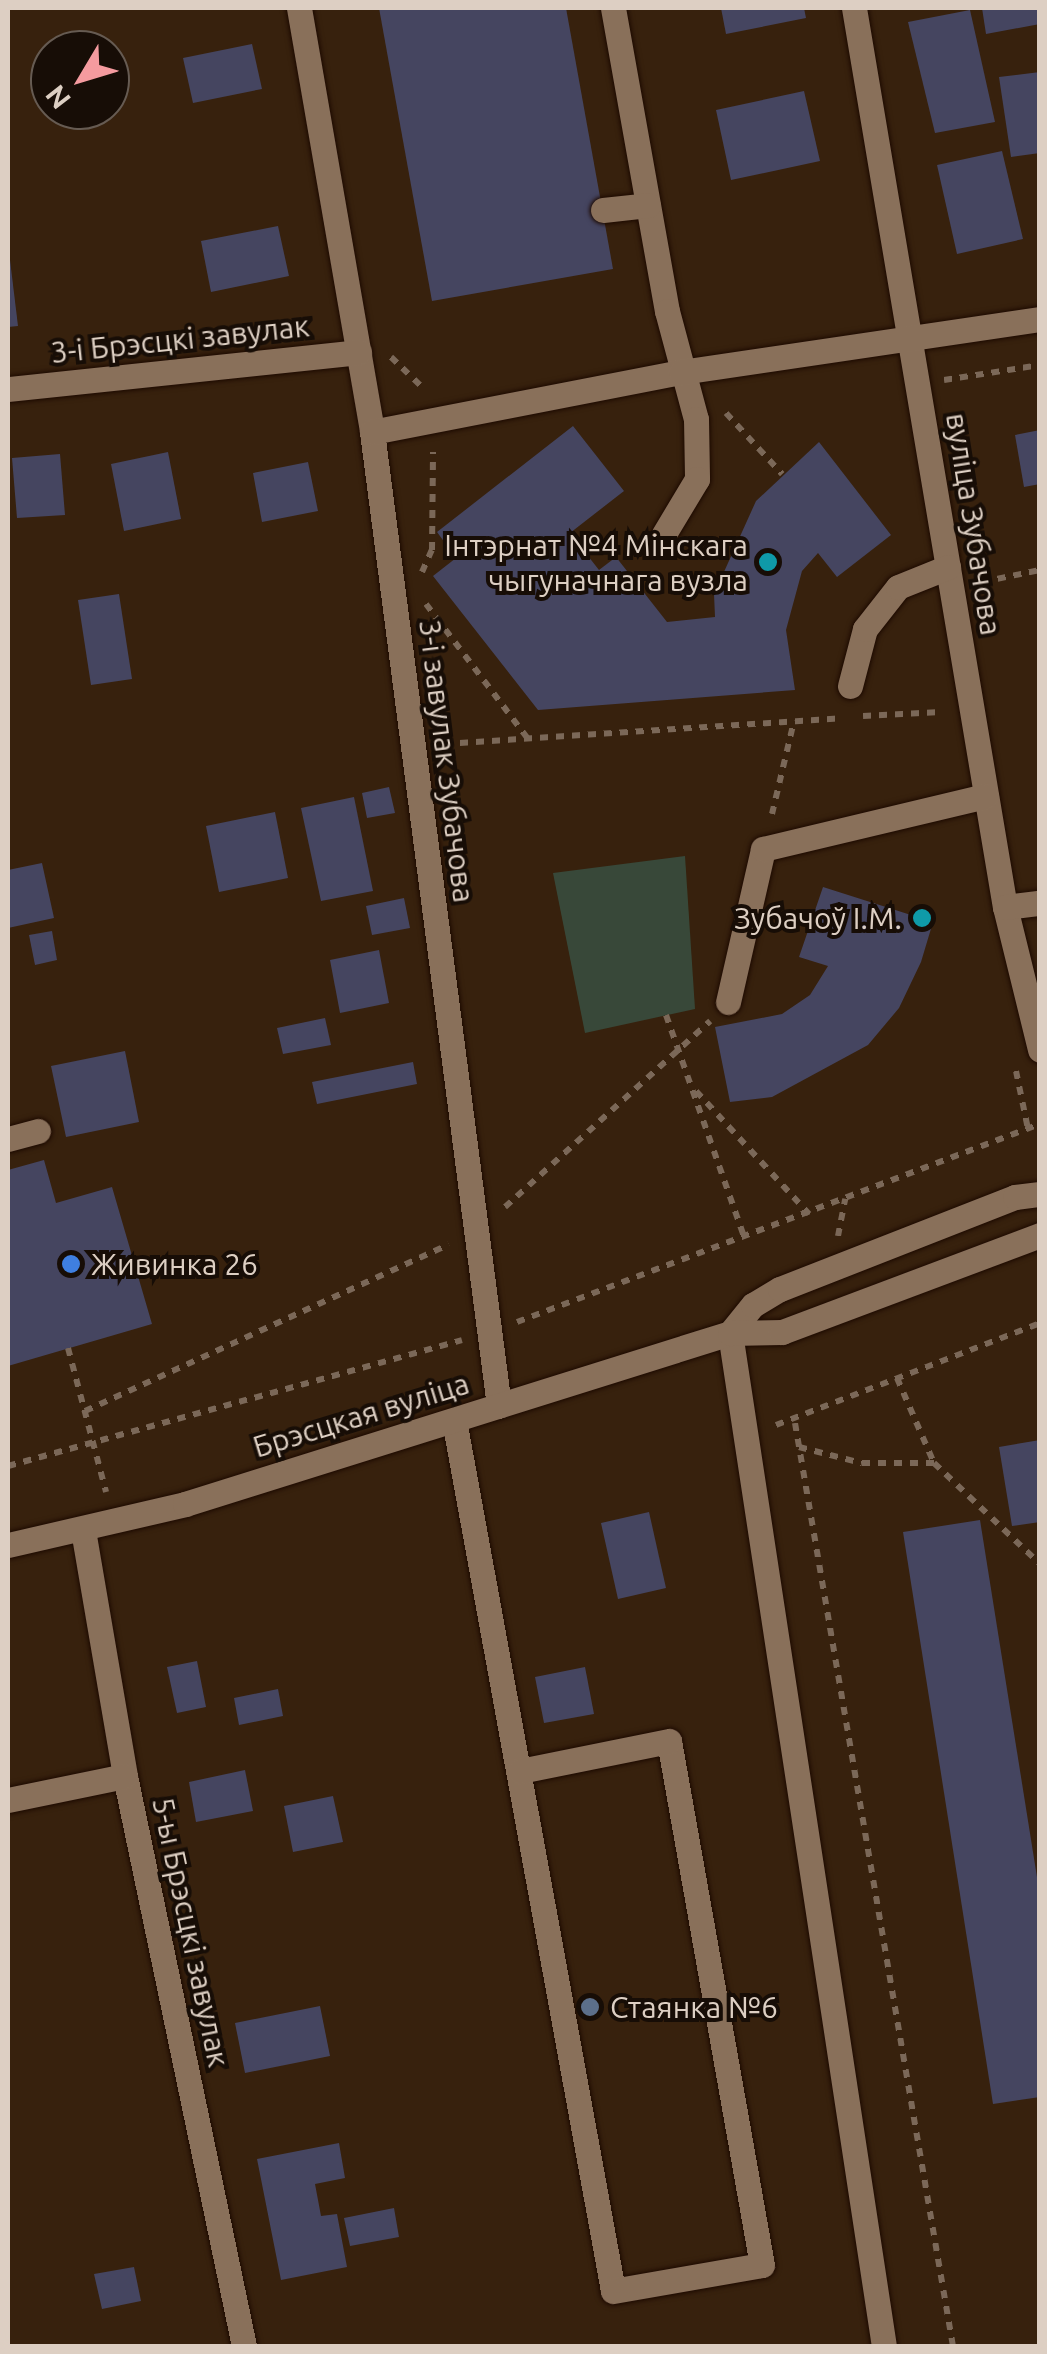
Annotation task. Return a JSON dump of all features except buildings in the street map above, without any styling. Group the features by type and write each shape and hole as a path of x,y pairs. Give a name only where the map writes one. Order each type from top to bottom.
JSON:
{"street":[{"name":"3-і завулак Зубачова","path":"299,8 372,432 499,1406"},
{"path":"613,8 648,204 682,372 696,419 697,479 664,534"},
{"name":"вуліца Зубачова","path":"854,8 1005,908 1040,1050"},
{"path":"603,210 648,204"},
{"path":"372,432 682,372 910,342 1040,319"},
{"name":"3-і Брэсцкі завулак","path":"8,389 359,352"},
{"path":"850,686 865,629 898,587 948,568"},
{"path":"728,1002 763,849 986,796"},
{"path":"1005,908 1040,904"},
{"path":"8,1139 38,1131"},
{"name":"Брэсцкая вуліца","path":"730,1333 753,1304 780,1289 1014,1197 1040,1194"},
{"name":"Брэсцкая вуліца","path":"8,1545 83,1530 730,1333 782,1332 1040,1235"},
{"path":"730,1333 884,2346 876,2346"},
{"path":"454,1420 613,2291 762,2265 669,1741 520,1771"},
{"name":"5-ы Брэсцкі завулак","path":"83,1530 125,1776 244,2346"},
{"path":"8,1800 125,1776"}],"path":[{"path":"918,384 1040,365"},
{"path":"711,368 725,412 782,474"},
{"path":"432,418 432,550 414,588 528,738"},
{"path":"412,746 972,709"},
{"path":"763,849 794,721"},
{"path":"680,1055 728,1002"},
{"path":"666,1016 744,1236"},
{"path":"692,1086 809,1215"},
{"path":"8,1466 490,1332 809,1215 1040,1124"},
{"path":"836,1247 846,1198"},
{"path":"746,1429 795,1423 897,1378 1040,1323"},
{"path":"68,1348 94,1442"},
{"path":"85,1411 205,1354"},
{"path":"897,1378 934,1462 1040,1564"},
{"path":"795,1423 953,2346"},
{"path":"799,1447 862,1463 934,1462"}],"green space":[{"path":"685,856 695,1009 585,1033 553,873"}],"place":[{"name":"Інтэрнат №4 Мінскага чыгуначнага вузла","path":"768,562"},
{"name":"Зубачоў І.М.","path":"922,918"},
{"name":"Живинка 26","path":"71,1264"},
{"name":"Стаянка №6","path":"590,2007"}]}
